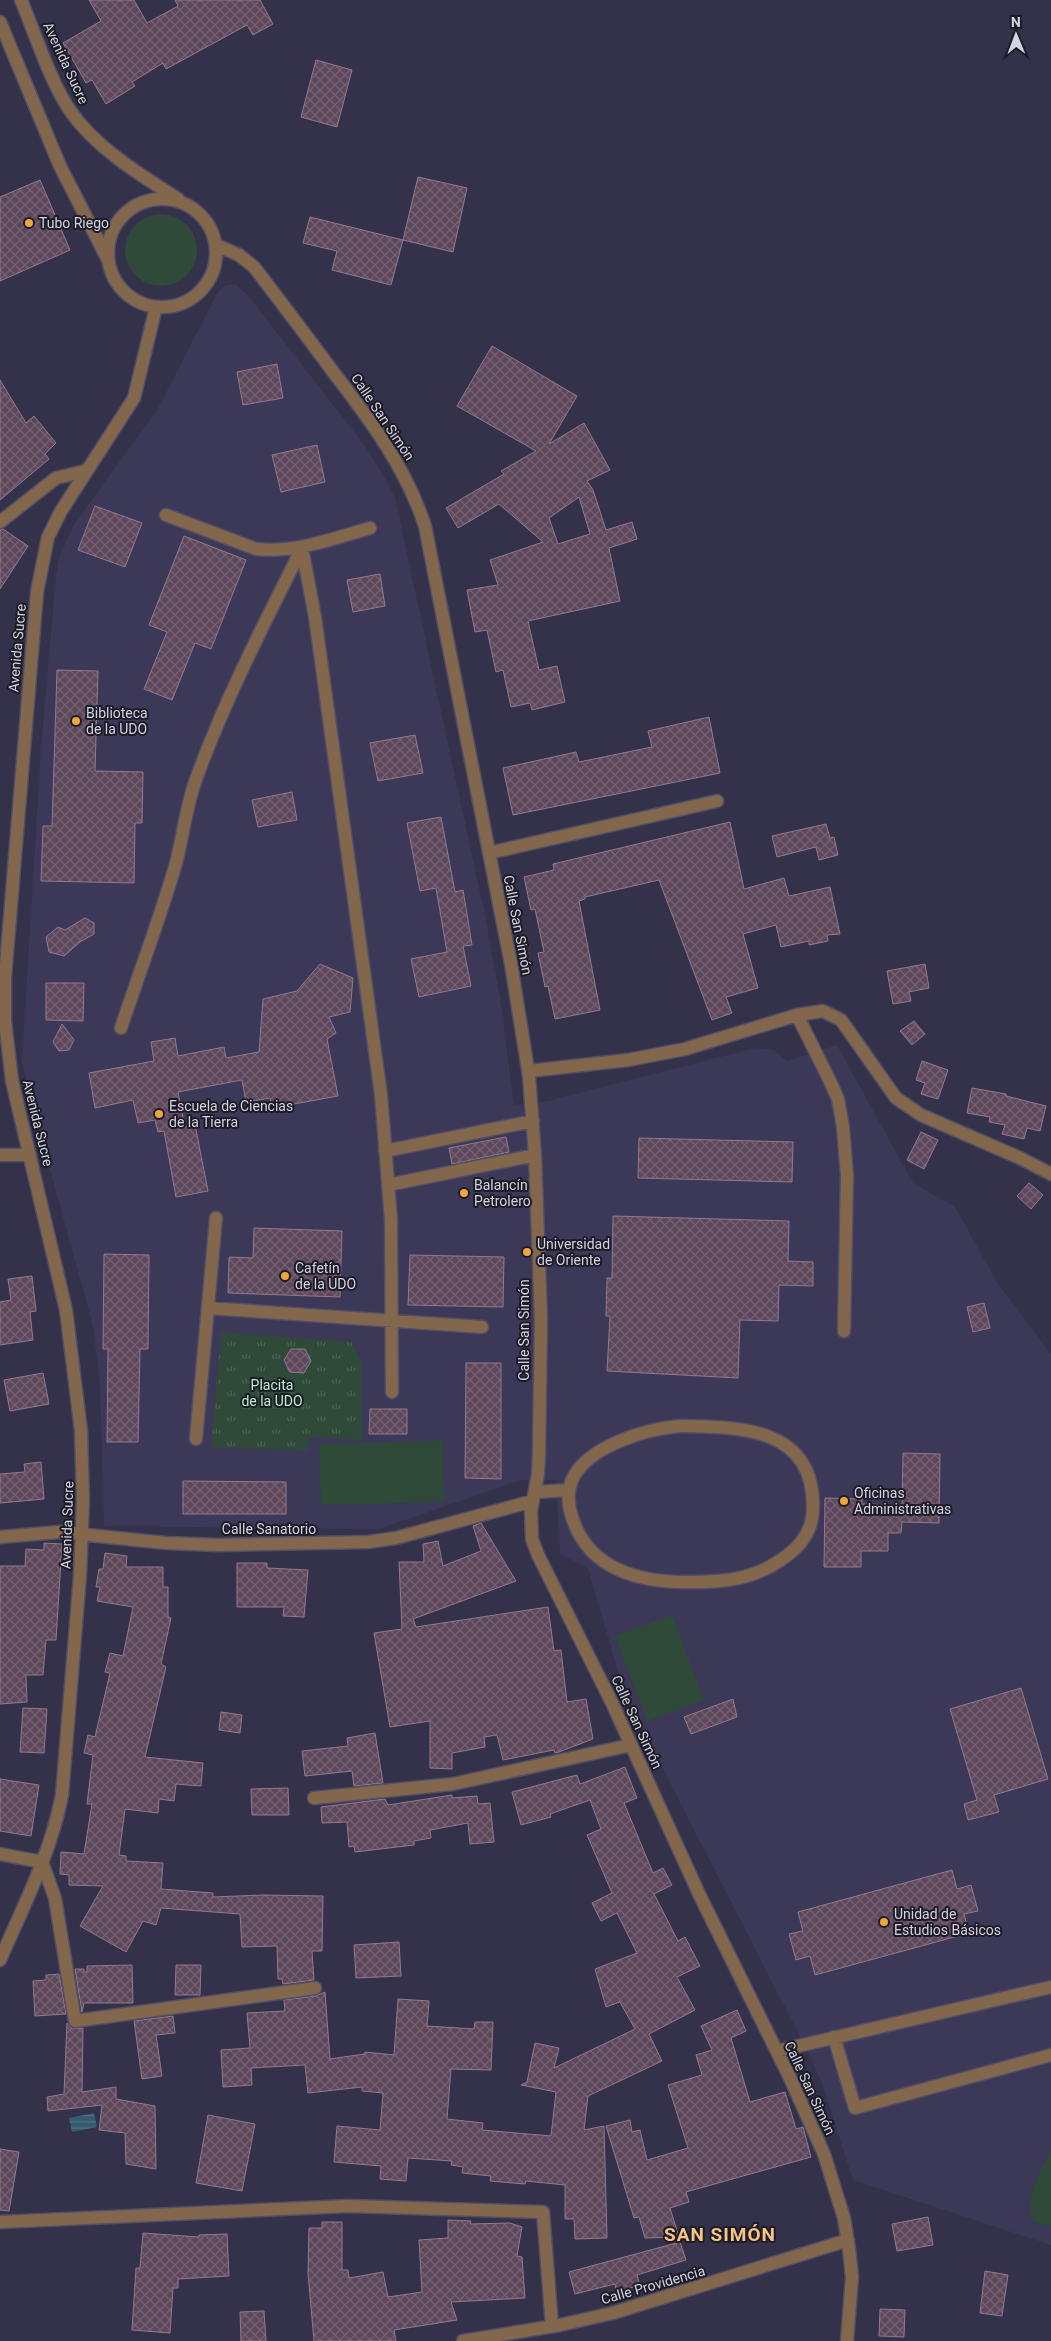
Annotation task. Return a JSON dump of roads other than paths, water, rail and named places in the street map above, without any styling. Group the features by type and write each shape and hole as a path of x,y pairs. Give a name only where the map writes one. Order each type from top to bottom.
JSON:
{"street":[{"name":"Avenida Sucre","path":"21,0 58,89 71,113 121,161 186,205"},
{"path":"1,25 60,166 108,260 111,273 126,294 137,301 156,306 176,305 188,300 199,293 213,271 216,245 206,222 197,212 174,200 154,200 136,206 125,213 110,234 108,260"},
{"name":"Calle San Simón","path":"216,245 239,255 254,267 382,437 418,503 426,526 529,1071 535,1155 540,1319 539,1453 532,1539 538,1555 631,1745 700,1896 777,2051 824,2154 837,2191 848,2240 852,2277 847,2341"},
{"name":"Avenida Sucre","path":"0,1960 42,1862 58,1817 62,1795 82,1534 83,1466 76,1381 66,1310 12,1081 5,1021 5,977 19,802 42,563 48,537 84,472 121,420 134,398 156,306"},
{"path":"0,522 56,478 84,472"},
{"path":"166,515 256,549 302,548 370,528"},
{"path":"121,1028 176,862 188,804 205,757 256,639 302,548"},
{"path":"302,548 315,618 381,1096 391,1220 392,1392"},
{"path":"489,853 717,801"},
{"path":"529,1071 619,1061 685,1049 797,1015 823,1011 841,1020 896,1098 906,1106 921,1115 1020,1158 1051,1174"},
{"path":"797,1015 830,1079 838,1100 843,1127 847,1176 844,1331"},
{"path":"385,1151 533,1121"},
{"path":"0,1155 30,1156"},
{"path":"388,1185 535,1155"},
{"path":"196,1439 216,1218"},
{"path":"208,1308 482,1327"},
{"path":"680,1426 737,1429 759,1433 775,1439 787,1445 797,1456 805,1469 812,1488 813,1518 799,1547 763,1571 725,1581 681,1582 652,1580 618,1571 605,1564 585,1544 575,1527 571,1513 569,1490 577,1472 589,1461 610,1446 630,1436 651,1429 680,1426"},
{"name":"Calle Sanatorio","path":"0,1537 59,1532 166,1543 368,1542 396,1538 534,1496 569,1490"},
{"path":"314,1798 452,1784 631,1745"},
{"path":"0,1854 42,1862 55,1898 75,2021 315,1988"},
{"path":"777,2051 1051,1987"},
{"path":"834,2037 855,2108 1051,2055"},
{"path":"0,2222 349,2206 543,2212 552,2326"},
{"name":"Calle Providencia","path":"463,2341 552,2326 613,2313 848,2240"}],"water":[{"path":"94,2113 97,2127 72,2132 69,2118"}],"place":[{"name":"Tubo Riego","path":"29,223"},
{"name":"Biblioteca de la UDO","path":"76,721"},
{"name":"Escuela de Ciencias de la Tierra","path":"159,1114"},
{"name":"Balancín Petrolero","path":"464,1193"},
{"name":"Universidad de Oriente","path":"527,1252"},
{"name":"Cafetín de la UDO","path":"285,1276"},
{"name":"Oficinas Administrativas","path":"844,1501"},
{"name":"Unidad de Estudios Básicos","path":"884,1922"}],"district":[{"name":"SAN SIMÓN","path":"720,2234"}],"park label":[{"name":"Placita de la UDO","path":"272,1394"}]}
